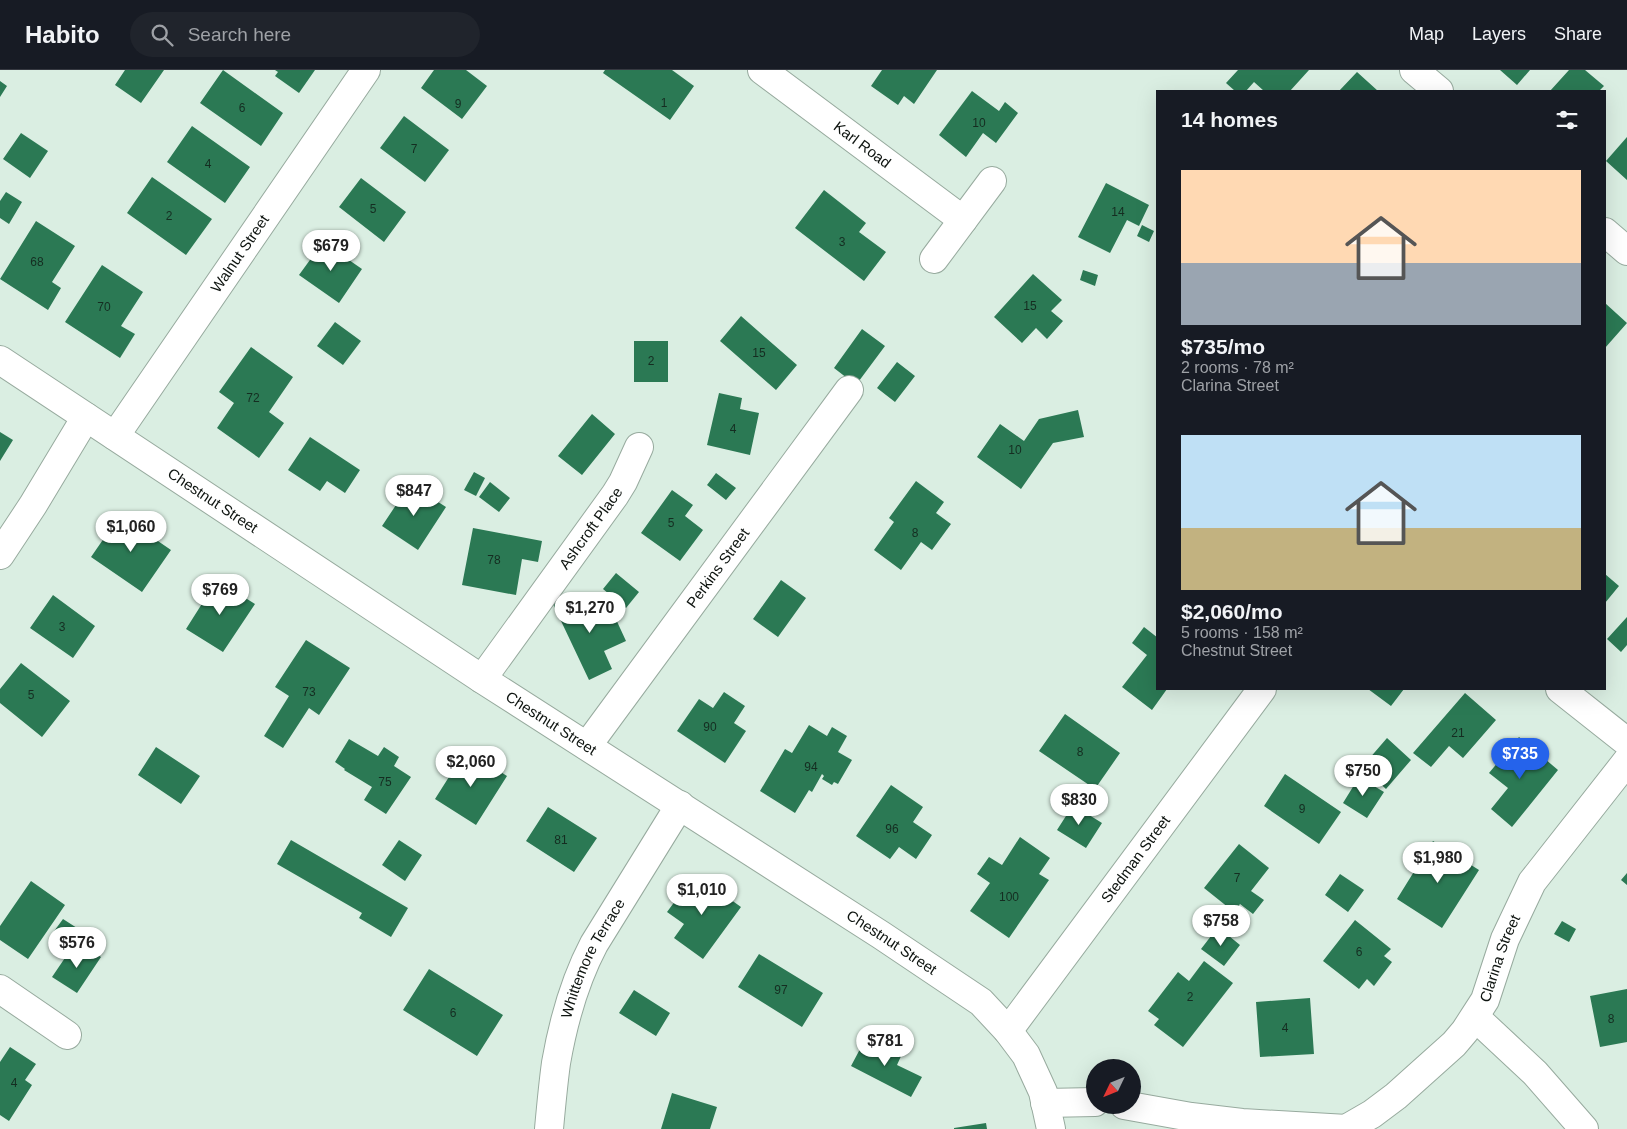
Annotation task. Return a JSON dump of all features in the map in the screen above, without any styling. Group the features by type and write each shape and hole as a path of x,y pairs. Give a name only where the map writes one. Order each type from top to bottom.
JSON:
{"street":[{"name":"Walnut Street","path":"115,436 366,70"},
{"name":"Karl Road","path":"762,70 963,220"},
{"path":"1414,70 1438,90"},
{"path":"934,259 992,181"},
{"path":"1606,233 1627,251"},
{"name":"Chestnut Street","path":"0,360 482,679 680,805 981,1002 1008,1031 1026,1055 1043,1092 1048,1116"},
{"name":"Perkins Street","path":"587,746 849,390"},
{"path":"0,555 33,505 86,417"},
{"name":"Ashcroft Place","path":"482,679 615,495 639,447"},
{"name":"Stedman Street","path":"1008,1031 1261,690"},
{"path":"1561,690 1627,742"},
{"name":"Clarina Street","path":"1346,1129 1372,1114 1396,1096 1454,1044 1475,1017 1485,1000 1505,939 1532,882 1627,761"},
{"name":"Whittemore Terrace","path":"549,1129 556,1063 566,1020 585,962 594,944 680,805"},
{"path":"0,989 68,1035"},
{"path":"1475,1017 1536,1073 1584,1129"},
{"path":"1048,1116 1086,1105"},
{"path":"1141,1108 1242,1124 1346,1129"}],"building":[{"path":"125,70 164,70 141,103 115,85"},
{"path":"223,70 283,113 261,146 200,103"},
{"path":"275,70 315,70 299,93 275,76 278,72"},
{"path":"434,70 466,70 487,86 462,119 421,88"},
{"path":"605,70 672,70 694,86 670,120 603,73"},
{"path":"882,70 937,70 914,104 904,96 898,105 871,86"},
{"path":"1238,70 1309,70 1291,90 1263,90 1254,82 1247,90 1234,90 1226,83"},
{"path":"1500,70 1530,70 1517,85"},
{"path":"1569,70 1585,70 1604,86 1600,90 1551,90"},
{"path":"1357,72 1377,90 1340,90"},
{"path":"0,81 7,86 0,97"},
{"path":"972,91 999,111 1005,102 1018,113 996,143 983,133 966,157 939,135"},
{"path":"404,116 449,150 425,182 380,148"},
{"path":"192,126 250,167 225,203 167,162"},
{"path":"21,133 48,151 30,178 3,159"},
{"path":"1627,137 1627,180 1606,161"},
{"path":"152,177 212,219 186,255 127,213"},
{"path":"361,178 406,212 384,242 339,207"},
{"path":"1106,183 1149,205 1139,226 1127,220 1110,253 1078,237"},
{"path":"824,190 866,223 859,232 886,252 864,281 795,228"},
{"path":"6,192 22,202 9,224 0,218 0,201"},
{"path":"36,221 75,246 52,282 61,288 48,310 0,279"},
{"path":"1142,225 1154,231 1149,242 1137,236"},
{"path":"323,242 362,269 339,303 299,275"},
{"path":"102,265 143,292 121,326 135,334 120,358 65,322"},
{"path":"1083,270 1098,275 1095,286 1080,280"},
{"path":"1033,274 1062,300 1051,311 1063,321 1047,339 1036,328 1022,343 994,317"},
{"path":"1606,304 1627,323 1606,347"},
{"path":"741,316 797,365 776,390 720,341"},
{"path":"335,322 361,341 343,365 317,346"},
{"path":"862,329 885,346 856,385 834,368"},
{"path":"634,341 668,341 668,382 634,382"},
{"path":"251,347 293,377 269,412 284,423 259,458 217,428 234,403 219,392"},
{"path":"897,362 915,376 895,402 877,388"},
{"path":"719,393 742,398 740,409 759,413 750,455 707,445"},
{"path":"1078,410 1084,437 1053,443 1021,489 977,457 1000,424 1024,441 1039,419"},
{"path":"592,414 615,434 582,475 558,456"},
{"path":"0,432 13,440 0,461"},
{"path":"310,437 360,470 345,493 327,481 320,491 288,470"},
{"path":"474,472 485,478 476,496 464,490"},
{"path":"716,473 736,488 726,500 707,485"},
{"path":"916,481 944,502 936,513 951,524 932,550 921,542 901,570 874,550 894,522 889,518"},
{"path":"490,482 510,498 499,512 479,497"},
{"path":"410,484 446,507 418,550 382,526"},
{"path":"672,490 693,505 685,516 703,530 680,561 641,533"},
{"path":"120,515 171,550 142,592 91,557"},
{"path":"473,528 542,541 538,562 522,559 516,595 462,585"},
{"path":"616,573 639,592 626,608 603,589"},
{"path":"1606,575 1619,586 1606,602"},
{"path":"217,580 255,604 223,652 186,629"},
{"path":"781,580 806,598 778,637 753,619"},
{"path":"576,594 585,613 608,602 626,641 604,651 612,669 589,680 553,604"},
{"path":"53,595 95,626 73,658 30,628"},
{"path":"1627,617 1627,645 1621,652 1607,639"},
{"path":"1144,627 1156,636 1156,690 1166,690 1152,710 1122,687 1147,655 1132,643"},
{"path":"306,640 350,668 319,715 309,708 283,748 264,736 289,696 275,687"},
{"path":"21,663 70,701 42,737 0,703 0,689"},
{"path":"1369,690 1403,690 1391,706"},
{"path":"724,692 745,706 734,723 746,731 725,763 677,731 699,699 713,708"},
{"path":"1465,693 1496,720 1463,758 1449,746 1431,767 1413,753"},
{"path":"1065,714 1120,753 1095,789 1039,751"},
{"path":"809,725 827,736 832,727 847,736 838,752 852,760 838,784 834,782 832,785 822,779 824,776 822,774 812,792 809,790 795,813 760,791 785,749 792,753"},
{"path":"1519,737 1558,770 1512,827 1491,809 1508,788 1489,773"},
{"path":"1387,738 1411,760 1386,789 1362,767"},
{"path":"349,739 378,756 384,747 399,757 394,766 411,777 386,814 364,800 372,787 344,770 335,762"},
{"path":"156,747 200,776 181,804 138,775"},
{"path":"466,750 507,776 476,825 435,799"},
{"path":"1285,774 1341,812 1319,844 1264,806"},
{"path":"1359,777 1384,792 1367,818 1343,803"},
{"path":"891,785 923,807 913,822 932,835 916,859 899,847 890,859 856,836"},
{"path":"1073,805 1102,823 1086,848 1057,830"},
{"path":"548,807 597,838 574,872 526,841"},
{"path":"1020,837 1050,858 1039,874 1049,880 1009,938 970,911 990,883 977,874 989,857 1002,865"},
{"path":"291,840 408,908 391,937 359,918 362,913 277,864"},
{"path":"399,840 422,855 405,881 382,865"},
{"path":"1433,841 1479,870 1442,928 1397,899"},
{"path":"1239,844 1269,868 1251,891 1264,900 1253,914 1240,904 1234,912 1204,888"},
{"path":"1627,873 1627,885 1621,880"},
{"path":"695,874 741,907 703,959 674,938 684,924 667,912"},
{"path":"1340,874 1364,890 1348,912 1325,895"},
{"path":"31,881 65,905 28,959 0,940 0,926"},
{"path":"63,919 77,928 67,944 52,934"},
{"path":"1355,920 1391,949 1384,956 1392,962 1374,986 1367,979 1359,989 1323,961"},
{"path":"1562,921 1576,929 1569,942 1554,934"},
{"path":"1218,927 1240,945 1224,966 1201,949"},
{"path":"85,946 101,957 77,993 52,977 71,949 79,955"},
{"path":"759,954 823,993 802,1027 738,987"},
{"path":"1204,961 1233,983 1183,1047 1154,1025 1159,1019 1148,1011 1178,972 1189,981"},
{"path":"429,969 503,1015 477,1056 403,1010"},
{"path":"1627,989 1627,1042 1600,1047 1590,996"},
{"path":"634,990 670,1013 656,1036 619,1013"},
{"path":"1310,998 1314,1054 1260,1057 1256,1002"},
{"path":"867,1036 902,1054 897,1065 922,1077 911,1097 851,1066"},
{"path":"10,1047 36,1064 25,1080 32,1085 9,1121 0,1115 0,1062"},
{"path":"672,1093 717,1107 710,1129 661,1129"},
{"path":"986,1123 987,1129 954,1129 954,1128"}]}
